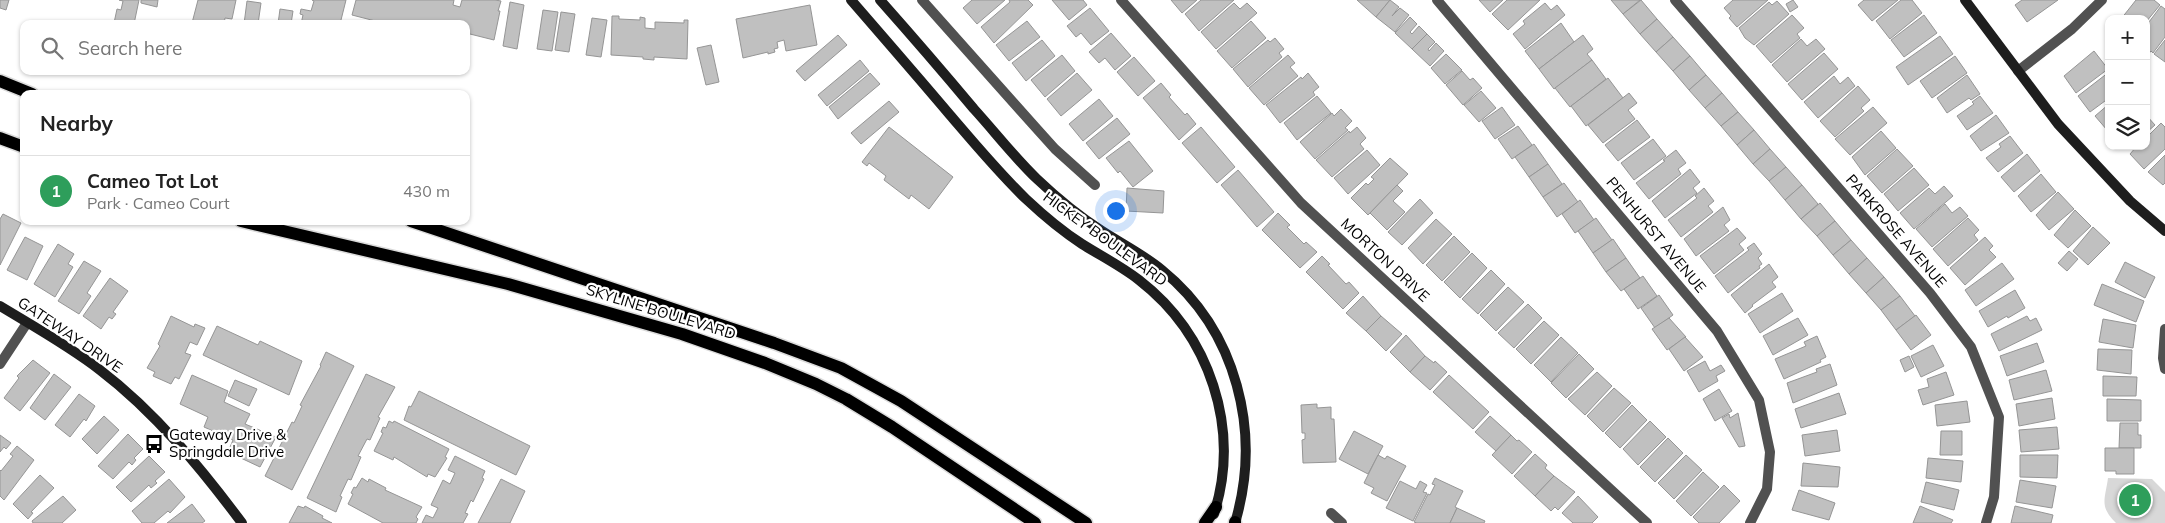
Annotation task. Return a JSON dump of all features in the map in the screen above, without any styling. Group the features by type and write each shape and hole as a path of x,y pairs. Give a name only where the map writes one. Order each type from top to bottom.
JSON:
{"main road":[{"name":"HICKEY BOULEVARD","path":"851,0 991,162 1027,200 1066,233 1151,289 1186,328 1203,358 1220,407 1224,459 1223,477 1212,523"},
{"name":"HICKEY BOULEVARD","path":"880,0 1036,178 1074,211 1161,269 1187,294 1208,321 1217,336 1237,383 1244,418 1246,470 1235,523"},
{"path":"1965,0 2058,124 2130,201 2165,231"},
{"path":"0,81 22,90"},
{"path":"0,138 20,146"},
{"name":"SKYLINE BOULEVARD","path":"258,225 508,284 682,334 765,363 816,384 892,426 1034,523"},
{"name":"SKYLINE BOULEVARD","path":"423,225 774,343 841,368 901,401 1086,523"},
{"name":"GATEWAY DRIVE","path":"0,306 99,370 130,396 173,440 220,494 242,523"},
{"path":"1205,523 1216,508"}],"street":[{"path":"922,0 1036,130 1095,185"},
{"name":"MORTON DRIVE","path":"1121,0 1301,203 1647,523"},
{"name":"PENHURST AVENUE","path":"1437,0 1717,331 1759,400 1770,452 1767,489 1750,523"},
{"name":"PARKROSE AVENUE","path":"1675,0 1930,293 1971,347 1999,417 1994,497 1986,523"},
{"path":"2018,71 2072,29 2102,0"},
{"path":"0,364 27,322"},
{"path":"2165,329 2163,358 2165,369"},
{"path":"1331,513 1342,523"}],"shaded area":[{"path":"2108,478 2152,479 2165,492 2165,523 2116,523 2107,512 2104,502"}],"building":[{"path":"0,0 9,0 6,10 0,8"},
{"path":"119,0 139,0 135,20 115,20 117,9 121,10 123,1"},
{"path":"141,0 158,0 157,7 141,3"},
{"path":"198,0 236,0 232,19 193,20"},
{"path":"312,0 346,0 341,20 302,20 303,15 300,14 301,9 311,11 314,1"},
{"path":"356,0 454,0 453,5 460,7 462,0 501,1 494,40 470,34 470,20 371,20 352,15"},
{"path":"972,0 1005,0 977,24 963,8"},
{"path":"1009,0 1028,0 1033,5 994,43 981,27 1010,2"},
{"path":"1052,0 1083,0 1087,5 1069,20"},
{"path":"1171,0 1197,0 1182,13"},
{"path":"1201,0 1234,0 1199,31 1185,14"},
{"path":"1357,0 1390,0 1376,17"},
{"path":"1390,0 1399,7 1392,16 1400,8 1409,15 1395,32 1376,17"},
{"path":"1479,0 1503,0 1490,12"},
{"path":"1507,0 1540,0 1508,30 1492,14"},
{"path":"1611,0 1640,0 1623,14"},
{"path":"1641,0 1657,19 1640,34 1623,14"},
{"path":"1733,0 1768,0 1737,27 1729,18 1731,16 1724,8"},
{"path":"1793,0 1798,7 1790,12 1786,4"},
{"path":"1864,0 1898,0 1872,21 1858,5"},
{"path":"1901,0 1912,0 1922,13 1890,39 1876,21"},
{"path":"2022,0 2058,0 2027,22 2015,5"},
{"path":"2136,0 2154,0 2160,5 2150,17 2150,15 2124,15"},
{"path":"247,1 261,3 259,20 245,20"},
{"path":"1777,1 1789,14 1754,45 1745,38 1739,28 1769,2 1772,5"},
{"path":"510,2 524,5 517,49 503,46"},
{"path":"1234,3 1240,9 1247,3 1257,13 1216,49 1201,32"},
{"path":"1545,3 1551,10 1557,5 1565,15 1525,49 1513,34 1525,24 1523,21"},
{"path":"810,5 817,45 786,51 784,40 777,42 778,48 774,49 775,52 743,58 736,19"},
{"path":"2161,6 2165,9 2165,37 2153,53 2150,52 2150,21"},
{"path":"1090,8 1109,31 1091,45 1081,33 1076,37 1067,26"},
{"path":"280,9 293,11 292,20 279,20"},
{"path":"543,10 558,12 552,51 537,49"},
{"path":"561,12 575,14 569,52 555,50"},
{"path":"1792,15 1804,28 1797,34 1800,38 1771,63 1756,46"},
{"path":"1924,15 1937,33 1904,57 1891,40"},
{"path":"612,16 619,16 619,19 640,20 640,17 645,18 645,28 655,29 655,22 684,23 684,20 688,20 687,59 654,57 654,60 643,59 643,57 611,55"},
{"path":"1410,17 1417,24 1410,32 1412,34 1419,26 1427,34 1412,49 1395,33"},
{"path":"592,18 607,20 601,57 586,55"},
{"path":"1657,19 1673,37 1656,52 1640,34"},
{"path":"1027,21 1040,37 1009,61 996,45"},
{"path":"1251,21 1266,38 1232,68 1217,51"},
{"path":"1561,23 1574,42 1539,69 1525,51"},
{"path":"1111,33 1131,56 1115,70 1105,58 1099,63 1089,52"},
{"path":"1427,34 1435,42 1428,49 1429,51 1436,43 1444,51 1430,66 1412,49"},
{"path":"838,35 847,45 805,81 796,71"},
{"path":"1583,35 1593,49 1587,54 1592,60 1554,89 1539,69"},
{"path":"1940,36 1953,54 1908,85 1896,67"},
{"path":"1673,37 1690,56 1673,71 1656,52"},
{"path":"1275,38 1284,49 1279,53 1282,57 1248,87 1233,69 1268,40 1270,42"},
{"path":"1801,39 1807,46 1816,39 1825,49 1787,82 1772,65"},
{"path":"1042,40 1055,56 1026,81 1012,63"},
{"path":"2165,40 2165,62 2154,54"},
{"path":"711,45 719,82 706,85 697,48"},
{"path":"2094,51 2105,65 2105,71 2076,93 2064,76"},
{"path":"1824,53 1838,69 1802,100 1788,84"},
{"path":"1446,54 1462,70 1445,84 1431,68"},
{"path":"1062,55 1075,71 1045,97 1031,80"},
{"path":"1288,55 1295,63 1290,67 1298,76 1264,105 1249,88"},
{"path":"1690,56 1706,75 1689,90 1673,71"},
{"path":"1955,56 1967,73 1932,98 1920,81"},
{"path":"1134,57 1155,81 1138,96 1117,72"},
{"path":"860,60 869,71 827,106 818,95"},
{"path":"1592,60 1606,79 1570,107 1555,88"},
{"path":"1462,71 1470,80 1473,78 1482,88 1463,105 1446,85"},
{"path":"870,73 880,84 838,119 829,107"},
{"path":"1077,73 1092,90 1061,116 1047,99"},
{"path":"1308,73 1319,87 1313,92 1315,95 1280,123 1266,105"},
{"path":"1706,75 1722,93 1705,108 1689,90"},
{"path":"1967,75 1980,94 1971,100 1969,98 1947,113 1937,98"},
{"path":"2105,75 2105,101 2090,112 2078,96"},
{"path":"1834,76 1840,84 1848,77 1855,86 1818,118 1804,102"},
{"path":"1608,78 1623,98 1586,126 1571,106"},
{"path":"1161,83 1171,95 1169,97 1196,124 1179,140 1143,98"},
{"path":"1858,86 1870,100 1861,108 1864,111 1835,137 1820,121"},
{"path":"1481,91 1496,108 1479,122 1464,105"},
{"path":"1629,93 1637,103 1628,110 1635,119 1603,143 1588,125"},
{"path":"1722,93 1738,112 1721,126 1705,108"},
{"path":"1317,96 1331,113 1297,140 1284,123"},
{"path":"1980,96 1993,113 1967,130 1957,116 1974,104 1972,102"},
{"path":"1099,99 1113,116 1083,141 1069,124"},
{"path":"889,101 899,112 861,144 851,133"},
{"path":"1502,107 1515,125 1495,139 1482,121"},
{"path":"1873,107 1887,123 1850,155 1835,139"},
{"path":"2105,107 2105,128 2095,116"},
{"path":"1341,109 1352,121 1345,128 1348,130 1315,159 1300,142 1332,113 1334,116"},
{"path":"1738,112 1754,130 1737,145 1721,126"},
{"path":"1996,115 2009,133 1981,151 1970,136"},
{"path":"1117,118 1130,134 1099,159 1086,143"},
{"path":"2150,119 2155,125 2150,129"},
{"path":"1637,120 1650,137 1618,161 1605,145"},
{"path":"2161,123 2165,127 2165,149 2144,169 2130,154 2134,150 2150,150 2150,134"},
{"path":"1518,126 1532,145 1512,159 1498,139"},
{"path":"889,127 953,177 929,209 911,195 909,199 884,180 886,176 869,163 867,166 862,162"},
{"path":"1201,127 1235,167 1217,183 1182,143"},
{"path":"1357,127 1366,138 1360,144 1364,149 1332,177 1316,160 1349,131 1350,133"},
{"path":"1754,130 1770,149 1753,164 1737,145"},
{"path":"1881,131 1896,148 1865,175 1852,157"},
{"path":"2010,136 2023,153 1998,172 1986,158 2001,147 1999,144"},
{"path":"1653,139 1666,156 1634,180 1621,163"},
{"path":"1129,141 1153,171 1133,187 1106,158"},
{"path":"1534,144 1548,164 1529,177 1515,157"},
{"path":"1770,149 1786,167 1769,181 1753,164"},
{"path":"1897,149 1913,166 1882,193 1867,176"},
{"path":"1367,150 1380,165 1348,194 1334,178"},
{"path":"1676,150 1686,163 1678,169 1681,174 1649,199 1636,183"},
{"path":"2027,154 2040,171 2014,192 2001,177"},
{"path":"2165,155 2165,183 2163,185 2148,172"},
{"path":"1390,158 1408,174 1368,215 1351,198 1366,183 1368,185 1374,179 1371,177"},
{"path":"1548,164 1562,184 1543,197 1529,177"},
{"path":"1786,167 1802,185 1785,200 1769,181"},
{"path":"1914,168 1929,185 1898,211 1884,194"},
{"path":"1690,169 1700,182 1693,188 1697,193 1665,218 1652,201"},
{"path":"1238,170 1274,212 1257,227 1221,185"},
{"path":"2041,174 2056,192 2031,212 2018,196"},
{"path":"1564,183 1578,202 1557,217 1543,197"},
{"path":"1397,185 1403,191 1393,201 1405,212 1387,230 1370,213"},
{"path":"1802,185 1818,204 1801,219 1785,200"},
{"path":"1944,186 1953,196 1914,229 1900,213 1929,188 1935,194"},
{"path":"1127,188 1164,191 1163,213 1126,211"},
{"path":"1704,188 1714,201 1708,206 1713,212 1681,237 1668,220 1697,198 1695,196"},
{"path":"2058,192 2074,209 2049,230 2036,215"},
{"path":"1420,199 1433,213 1402,245 1388,232"},
{"path":"1580,200 1594,220 1575,233 1562,214"},
{"path":"1820,203 1835,221 1817,236 1801,219"},
{"path":"1945,204 1952,213 1960,207 1968,216 1932,247 1916,229"},
{"path":"1723,207 1730,220 1724,225 1729,231 1696,256 1684,239"},
{"path":"2075,210 2091,226 2068,248 2054,235"},
{"path":"1278,213 1290,225 1287,227 1304,244 1306,242 1317,252 1300,268 1262,230"},
{"path":"3,214 20,222 20,225 0,265 0,219"},
{"path":"1596,218 1612,240 1593,253 1578,231"},
{"path":"1968,218 1979,230 1974,235 1978,240 1948,266 1933,249"},
{"path":"1436,219 1452,234 1423,264 1408,248"},
{"path":"1835,221 1851,240 1833,255 1817,236"},
{"path":"2093,227 2110,243 2088,265 2073,251"},
{"path":"1737,228 1746,238 1739,244 1744,250 1714,274 1700,256"},
{"path":"1454,236 1470,252 1442,281 1426,265"},
{"path":"25,237 43,246 27,280 7,270"},
{"path":"1985,237 1993,246 1989,250 1996,257 1965,285 1950,268"},
{"path":"1613,239 1626,258 1606,272 1593,253"},
{"path":"1851,240 1867,258 1849,274 1833,255"},
{"path":"1754,243 1762,254 1758,258 1762,264 1759,266 1760,268 1728,293 1715,276 1749,250 1747,248"},
{"path":"58,244 74,254 68,264 73,267 55,297 34,284"},
{"path":"2069,251 2078,259 2067,271 2058,263"},
{"path":"1472,253 1487,268 1460,298 1444,282"},
{"path":"1322,256 1346,284 1349,282 1359,293 1343,309 1306,272"},
{"path":"1626,258 1640,278 1621,291 1606,272"},
{"path":"1867,258 1884,277 1866,293 1849,274"},
{"path":"84,261 101,271 87,293 91,296 79,314 58,301"},
{"path":"2125,262 2155,277 2145,298 2115,282"},
{"path":"2002,263 2014,279 1976,306 1965,290"},
{"path":"1769,264 1778,277 1772,282 1776,287 1752,305 1745,313 1731,295"},
{"path":"1491,270 1505,284 1478,314 1462,299"},
{"path":"1643,276 1657,296 1638,309 1624,289"},
{"path":"1884,277 1900,296 1881,310 1866,293"},
{"path":"110,278 128,291 113,312 116,314 112,319 109,317 101,329 83,316"},
{"path":"2102,284 2144,301 2136,322 2094,305"},
{"path":"1508,287 1524,302 1496,331 1480,315"},
{"path":"2015,290 2025,308 1988,327 1979,311"},
{"path":"1782,293 1793,311 1760,333 1748,314"},
{"path":"1659,295 1673,315 1655,328 1641,308"},
{"path":"1363,296 1381,316 1366,331 1346,313"},
{"path":"1900,296 1915,316 1896,330 1881,310"},
{"path":"1528,304 1542,318 1514,348 1498,333"},
{"path":"1916,315 1931,335 1911,350 1896,330"},
{"path":"171,316 194,327 195,324 205,328 197,345 190,342 185,353 191,355 179,379 175,377 171,384 153,376 155,372 147,368 160,346 158,344"},
{"path":"1381,316 1402,334 1386,351 1366,331"},
{"path":"2027,316 2030,321 2036,318 2042,330 1999,351 1991,334"},
{"path":"1669,318 1686,337 1667,350 1652,329"},
{"path":"1798,318 1808,335 1773,355 1763,336"},
{"path":"2103,319 2136,325 2133,348 2099,342"},
{"path":"1544,321 1559,335 1531,364 1516,349"},
{"path":"217,326 258,345 260,341 302,361 289,395 203,355"},
{"path":"1406,335 1425,356 1410,372 1390,352"},
{"path":"1817,336 1826,357 1820,360 1821,362 1784,379 1775,359 1806,346 1804,342"},
{"path":"1561,337 1578,353 1551,382 1534,365"},
{"path":"1685,337 1703,357 1684,371 1669,349"},
{"path":"2037,343 2044,362 2007,376 2000,356"},
{"path":"1933,345 1944,366 1921,377 1911,356"},
{"path":"2098,349 2132,350 2131,374 2097,370"},
{"path":"326,352 354,366 292,490 265,476 292,422 294,423 302,406 300,405 321,366"},
{"path":"1579,354 1594,369 1566,398 1551,383"},
{"path":"1425,356 1434,363 1435,361 1447,372 1430,390 1410,372"},
{"path":"1909,356 1914,367 1905,372 1900,360"},
{"path":"33,360 50,373 20,411 4,398 19,378 17,376"},
{"path":"1705,361 1710,371 1721,365 1725,371 1716,376 1718,381 1699,392 1687,371"},
{"path":"1830,364 1837,385 1793,403 1787,383 1817,372 1816,369"},
{"path":"2046,370 2052,391 2014,400 2009,380"},
{"path":"1597,372 1612,386 1585,415 1568,399"},
{"path":"1946,372 1954,395 1923,405 1918,390 1929,387 1927,379"},
{"path":"54,374 71,387 45,420 30,408"},
{"path":"366,374 395,387 378,417 380,418 370,440 367,439 358,456 361,457 351,480 348,479 340,496 342,497 336,512 307,498"},
{"path":"192,375 228,391 224,402 250,414 245,424 276,437 260,467 228,452 233,440 204,427 208,417 180,404"},
{"path":"1449,375 1489,412 1473,429 1433,392"},
{"path":"2103,376 2137,377 2136,396 2103,396"},
{"path":"235,380 257,389 249,406 228,396"},
{"path":"1614,388 1631,403 1603,432 1587,416"},
{"path":"1719,389 1732,411 1715,421 1703,399"},
{"path":"419,391 530,446 516,475 404,420 409,406 411,407"},
{"path":"1839,393 1846,414 1801,428 1795,409"},
{"path":"79,394 95,406 86,421 84,419 70,437 55,425"},
{"path":"2052,398 2055,419 2019,426 2016,404"},
{"path":"2107,399 2141,400 2141,421 2107,421"},
{"path":"1967,401 1970,422 1937,426 1935,405"},
{"path":"1317,404 1317,408 1331,407 1331,419 1334,419 1336,462 1303,463 1302,440 1305,439 1305,433 1302,433 1301,405"},
{"path":"1632,405 1647,420 1620,448 1605,433"},
{"path":"1738,413 1745,446 1739,447 1722,418 1729,414 1730,418"},
{"path":"104,416 119,430 97,454 82,439"},
{"path":"1490,416 1511,435 1496,451 1475,432"},
{"path":"389,421 393,423 394,421 449,449 445,457 447,458 435,477 428,474 427,477 394,457 393,460 374,451 383,433 381,432 383,427 386,428"},
{"path":"1650,421 1666,437 1638,465 1623,449"},
{"path":"2120,423 2138,423 2138,435 2141,435 2141,448 2119,448"},
{"path":"2057,427 2059,449 2021,452 2019,430"},
{"path":"1837,430 1840,451 1805,456 1802,435"},
{"path":"1354,431 1383,446 1368,474 1339,459"},
{"path":"1941,431 1962,431 1962,455 1940,455"},
{"path":"128,434 143,449 134,458 136,460 132,465 129,462 113,479 98,466"},
{"path":"0,435 11,443 0,452"},
{"path":"1511,435 1532,452 1512,474 1492,455"},
{"path":"1668,438 1683,453 1655,482 1640,467"},
{"path":"17,446 34,460 4,500 0,496 0,470 13,456 10,454"},
{"path":"2105,448 2134,448 2134,474 2116,474 2116,471 2105,471"},
{"path":"1535,454 1547,465 1545,468 1554,476 1535,496 1514,476"},
{"path":"1378,455 1385,459 1387,456 1406,466 1387,501 1371,493 1374,488 1364,483"},
{"path":"1686,455 1702,470 1674,499 1658,483"},
{"path":"2020,455 2058,455 2057,478 2020,477"},
{"path":"149,456 165,472 155,481 157,483 151,488 149,485 131,502 116,487"},
{"path":"455,456 485,471 482,478 484,479 473,502 471,500 465,513 468,514 463,523 422,523 426,515 433,518 438,508 431,505 443,480 450,484 455,473 448,470"},
{"path":"1928,458 1963,461 1961,482 1926,478"},
{"path":"1803,463 1840,467 1838,487 1801,486"},
{"path":"1703,472 1719,487 1691,516 1676,501"},
{"path":"40,475 54,488 31,512 33,513 28,519 13,504"},
{"path":"1554,476 1575,492 1558,510 1555,507 1551,511 1535,496"},
{"path":"362,478 368,482 369,479 386,488 385,490 422,507 416,517 418,519 416,523 383,523 348,504 354,487 356,488"},
{"path":"1435,478 1463,491 1450,523 1414,522 1428,494 1430,495 1435,485 1432,484"},
{"path":"169,479 185,497 170,513 168,511 154,523 142,523 132,511"},
{"path":"501,479 525,491 510,523 478,523"},
{"path":"2020,480 2056,486 2052,508 2016,502"},
{"path":"1400,481 1416,489 1420,481 1427,485 1423,492 1427,493 1413,521 1386,508"},
{"path":"1926,482 1959,490 1954,510 1921,502"},
{"path":"1724,485 1740,501 1719,523 1699,523 1693,517"},
{"path":"1799,490 1835,503 1829,520 1792,510"},
{"path":"63,496 76,510 62,523 33,523 32,521"},
{"path":"1578,496 1598,517 1592,523 1573,523 1562,513"},
{"path":"192,504 205,521 202,523 167,523"},
{"path":"298,506 304,508 305,506 332,523 289,523"},
{"path":"1920,506 1953,520 1951,523 1913,523"},
{"path":"2015,506 2053,515 2051,523 2011,523"},
{"path":"1457,508 1485,521 1484,523 1450,523"}],"place":[{"name":"Gateway Drive & Springdale Drive","path":"154,444"},
{"name":"Cameo Tot Lot","path":"2135,500"}]}
